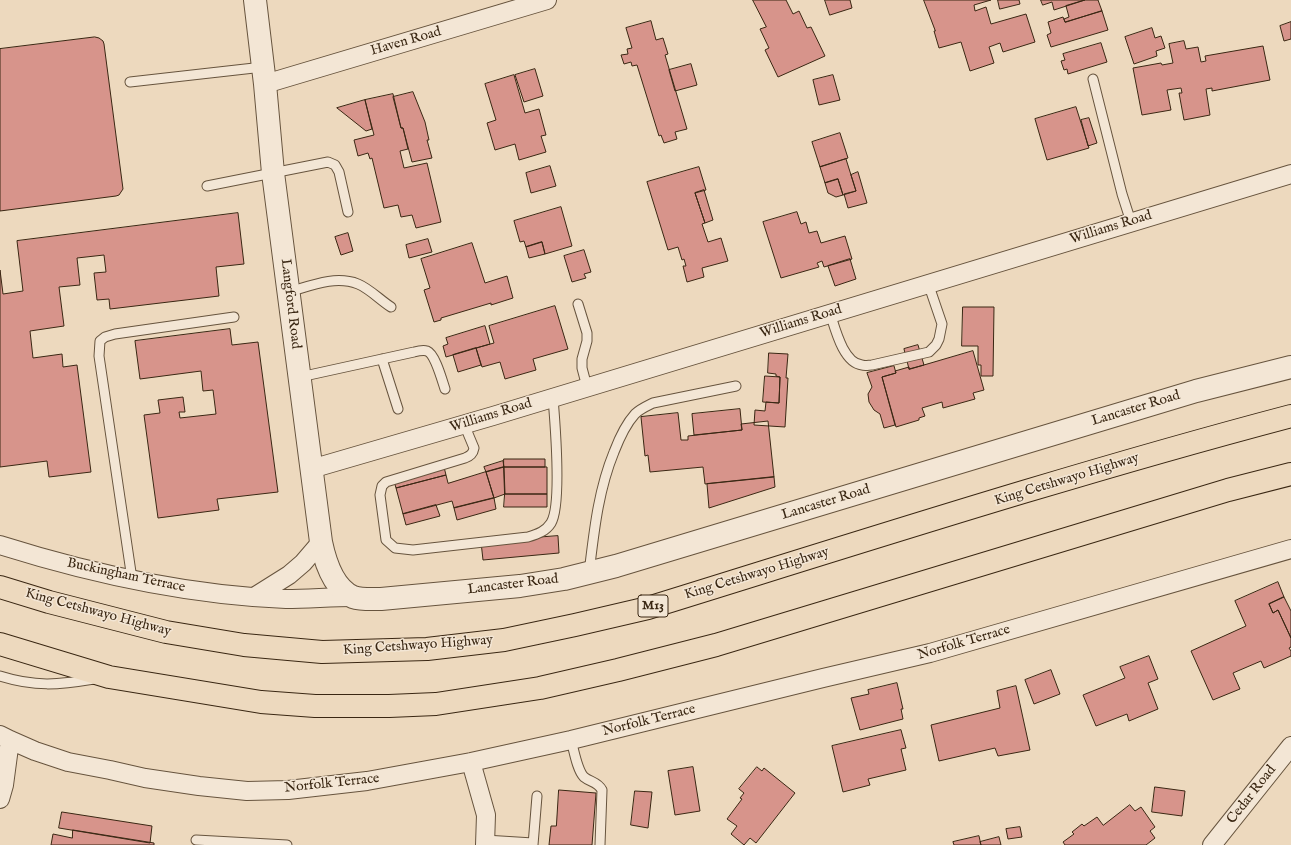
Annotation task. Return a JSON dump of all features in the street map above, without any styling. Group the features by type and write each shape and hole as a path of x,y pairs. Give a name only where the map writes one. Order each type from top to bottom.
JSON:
{"highway":[{"name":"King Cetshwayo Highway","path":"0,587 49,602 166,632 244,645 322,652 427,649 504,640 648,608 1087,473 1200,440 1291,416"},
{"path":"0,644 110,676 261,702 315,706 388,706 436,704 540,688 716,645 1228,490 1291,474"}],"street":[{"name":"Langford Road","path":"255,0 273,173 321,542 333,576 343,590 353,596"},
{"name":"Haven Road","path":"264,75 548,0"},
{"name":"Williams Road","path":"311,469 552,398 1291,174"},
{"name":"Lancaster Road","path":"353,596 364,599 381,600 520,586 564,579 589,573 624,564 1196,391 1291,367"},
{"path":"254,597 289,575 303,563 321,542"},
{"name":"Buckingham Terrace","path":"0,545 96,572 214,593 288,599 353,596"},
{"name":"Norfolk Terrace","path":"5,738 35,751 68,762 145,778 199,786 247,791 288,790 367,781 471,762 571,740 930,653 1291,549"},
{"path":"0,800 4,785 5,738"},
{"name":"Cedar Road","path":"1212,845 1291,746"},
{"path":"471,762 486,815 485,843"}],"lane":[{"path":"130,82 213,73 264,75"},
{"path":"1093,79 1122,194 1131,222"},
{"path":"207,186 328,162 335,165 339,172 348,212"},
{"path":"288,292 337,280 364,287 391,307"},
{"path":"830,313 846,354 857,364 872,365 929,352 936,345 939,339 942,324 928,283"},
{"path":"578,304 587,333 587,340 582,359 582,368 587,387"},
{"path":"132,579 98,346 100,341 105,337 115,334 234,317"},
{"path":"299,377 414,352 427,351 433,356 445,389"},
{"path":"382,359 398,409"},
{"path":"589,573 599,500 607,468 625,427 635,414 642,408 653,403 736,386"},
{"path":"464,424 474,448 474,453 472,455 386,482 382,486 380,495 386,540 395,548 413,550 528,537 546,530 552,522 556,511 557,485 552,398"},
{"path":"0,676 34,684 61,684 110,676"},
{"path":"571,740 580,772 588,780 598,784 602,790 600,845"},
{"path":"485,843 533,844 537,796"},
{"path":"196,840 287,845"}],"building":[{"path":"753,0 786,0 793,14 799,11 807,28 811,27 825,56 778,77 765,50 769,48 760,29 766,27"},
{"path":"825,0 850,0 852,8 830,15"},
{"path":"924,0 991,0 974,5 975,11 986,7 991,24 1026,14 1035,42 1003,52 1000,43 989,47 994,63 970,71 961,42 939,48 935,31"},
{"path":"998,0 1019,0 1020,4 1000,9"},
{"path":"1041,0 1085,0 1054,10 1052,2 1043,5"},
{"path":"1085,0 1098,0 1102,11 1065,22 1064,19 1069,17 1066,6"},
{"path":"1102,11 1108,30 1051,47 1047,35 1051,33 1048,22 1063,17 1065,22"},
{"path":"651,21 656,40 663,38 668,54 665,55 687,129 675,132 677,139 664,143 661,135 659,136 637,65 632,66 631,62 624,64 621,55 628,54 627,49 632,48 626,28"},
{"path":"1291,22 1291,39 1284,41 1280,26"},
{"path":"1152,28 1155,38 1161,36 1165,48 1156,51 1157,56 1134,64 1125,37"},
{"path":"95,37 103,41 104,44 123,189 119,195 116,196 0,211 0,49"},
{"path":"1184,41 1186,49 1198,47 1201,62 1206,61 1205,56 1263,46 1270,80 1212,91 1212,88 1206,89 1210,115 1184,120 1179,93 1182,93 1181,88 1167,90 1171,110 1142,115 1133,68 1161,63 1162,65 1173,63 1169,44"},
{"path":"1101,43 1107,62 1068,74 1067,69 1064,70 1061,61 1065,60 1063,54"},
{"path":"691,64 697,85 675,91 669,70"},
{"path":"535,69 543,96 524,102 515,75"},
{"path":"514,75 525,113 539,109 546,135 541,136 546,152 519,160 515,144 495,150 487,123 496,120 485,84"},
{"path":"833,75 840,100 819,105 813,80"},
{"path":"413,92 425,122 429,140 427,140 432,158 412,162 393,97"},
{"path":"393,94 401,128 403,128 408,149 400,151 404,168 427,163 441,222 416,228 412,215 401,217 398,205 384,208 372,158 370,159 368,153 358,156 354,140 374,135 365,100"},
{"path":"365,100 372,129 366,131 337,108"},
{"path":"1076,107 1089,148 1047,160 1035,119"},
{"path":"1089,118 1097,143 1088,146 1081,120"},
{"path":"840,133 848,158 820,167 812,142"},
{"path":"846,159 856,191 843,195 838,179 825,183 820,167"},
{"path":"550,166 556,186 531,193 526,173"},
{"path":"699,167 706,190 695,193 705,223 702,224 708,242 721,238 728,261 702,268 704,277 687,282 683,266 686,266 684,259 682,260 678,247 668,250 647,182"},
{"path":"858,172 867,203 848,208 844,194 856,191 851,175"},
{"path":"838,179 843,195 836,197 828,193 825,183"},
{"path":"704,190 713,220 705,223 695,193"},
{"path":"561,207 572,246 545,254 542,242 526,247 524,241 520,242 514,221"},
{"path":"797,212 801,224 806,222 809,233 817,231 821,243 845,236 852,259 824,267 822,261 817,263 819,267 781,278 763,222"},
{"path":"238,213 244,264 216,267 219,296 110,309 109,299 97,300 94,273 106,272 104,255 77,258 80,285 59,287 64,326 30,331 33,358 62,354 63,367 77,365 91,472 49,477 47,461 0,467 0,270 3,294 23,291 17,241"},
{"path":"348,233 353,251 341,255 335,237"},
{"path":"428,239 432,252 409,258 406,245"},
{"path":"542,242 545,254 529,258 526,247"},
{"path":"472,243 485,283 507,276 513,298 441,318 441,320 434,322 424,290 430,288 421,259"},
{"path":"584,250 591,272 584,274 586,278 572,282 564,256"},
{"path":"850,259 856,279 835,286 828,266"},
{"path":"555,306 568,349 533,359 536,370 505,379 500,362 482,367 476,348 494,343 489,326"},
{"path":"963,307 994,307 993,376 981,376 981,365 978,365 978,346 962,346"},
{"path":"485,326 490,344 446,357 443,346 448,344 446,338"},
{"path":"230,329 232,345 258,342 278,492 217,499 219,510 158,518 144,415 160,413 158,400 183,397 185,412 179,412 180,418 216,414 213,390 203,391 201,371 140,379 135,341"},
{"path":"918,345 924,365 909,369 904,349"},
{"path":"476,348 481,365 458,372 453,355"},
{"path":"973,351 984,390 973,393 975,399 943,408 942,402 922,408 925,416 919,418 919,420 896,427 882,377 909,367 909,369"},
{"path":"769,353 788,354 785,427 754,425 755,410 765,411 766,402 779,403 780,377 776,376 776,374 768,373"},
{"path":"894,366 896,373 882,377 895,425 884,428 880,414 874,410 869,402 868,394 872,387 867,373"},
{"path":"765,376 780,377 779,403 763,402"},
{"path":"740,409 742,430 694,435 692,414"},
{"path":"678,413 681,440 688,440 688,436 742,430 741,424 768,421 774,477 705,484 703,467 650,472 648,455 645,456 641,417"},
{"path":"504,459 545,459 545,467 504,467"},
{"path":"503,461 504,467 486,472 484,467"},
{"path":"444,467 446,475 396,488 394,481"},
{"path":"504,467 505,494 494,498 486,472"},
{"path":"504,467 547,467 547,494 505,494"},
{"path":"486,472 494,498 454,508 452,501 403,514 396,488 446,475 448,483"},
{"path":"774,477 775,487 709,508 707,484"},
{"path":"505,494 547,494 547,507 504,507"},
{"path":"494,498 496,509 457,520 454,508"},
{"path":"436,505 440,516 406,525 403,514"},
{"path":"558,536 559,553 483,560 481,542"},
{"path":"1278,582 1284,597 1269,604 1273,613 1278,610 1291,638 1291,647 1289,648 1291,651 1291,656 1264,668 1261,661 1233,673 1240,689 1213,700 1191,651 1246,626 1235,601"},
{"path":"1284,597 1291,611 1291,638 1278,610 1273,613 1269,604"},
{"path":"1149,656 1158,679 1148,683 1158,709 1129,721 1127,714 1096,726 1083,695 1125,678 1120,667"},
{"path":"1051,670 1060,694 1034,704 1025,680"},
{"path":"897,683 903,709 901,709 903,719 860,730 851,698 869,694 868,690"},
{"path":"1016,686 1030,750 998,756 995,748 939,761 931,725 1000,708 997,691"},
{"path":"901,730 906,748 901,749 906,770 868,779 870,785 843,792 832,746"},
{"path":"693,767 700,811 675,815 668,771"},
{"path":"757,767 762,771 764,768 795,793 756,843 750,838 744,845 731,834 737,826 727,819 742,799 740,798 744,793 739,789"},
{"path":"1155,787 1185,791 1182,816 1152,812"},
{"path":"559,790 596,793 592,845 549,845 551,826 556,826"},
{"path":"635,791 652,792 648,828 631,825"},
{"path":"1130,805 1135,811 1141,807 1155,827 1150,831 1155,838 1146,845 1065,845 1063,842 1074,834 1072,832 1082,824 1084,826 1097,817 1103,825"},
{"path":"62,812 152,826 150,843 59,828"},
{"path":"1020,827 1022,837 1008,839 1006,829"},
{"path":"73,830 154,843 154,845 51,845 53,834 72,838"},
{"path":"979,836 981,845 954,845 953,842"},
{"path":"999,837 1001,845 981,845 980,842"}]}
